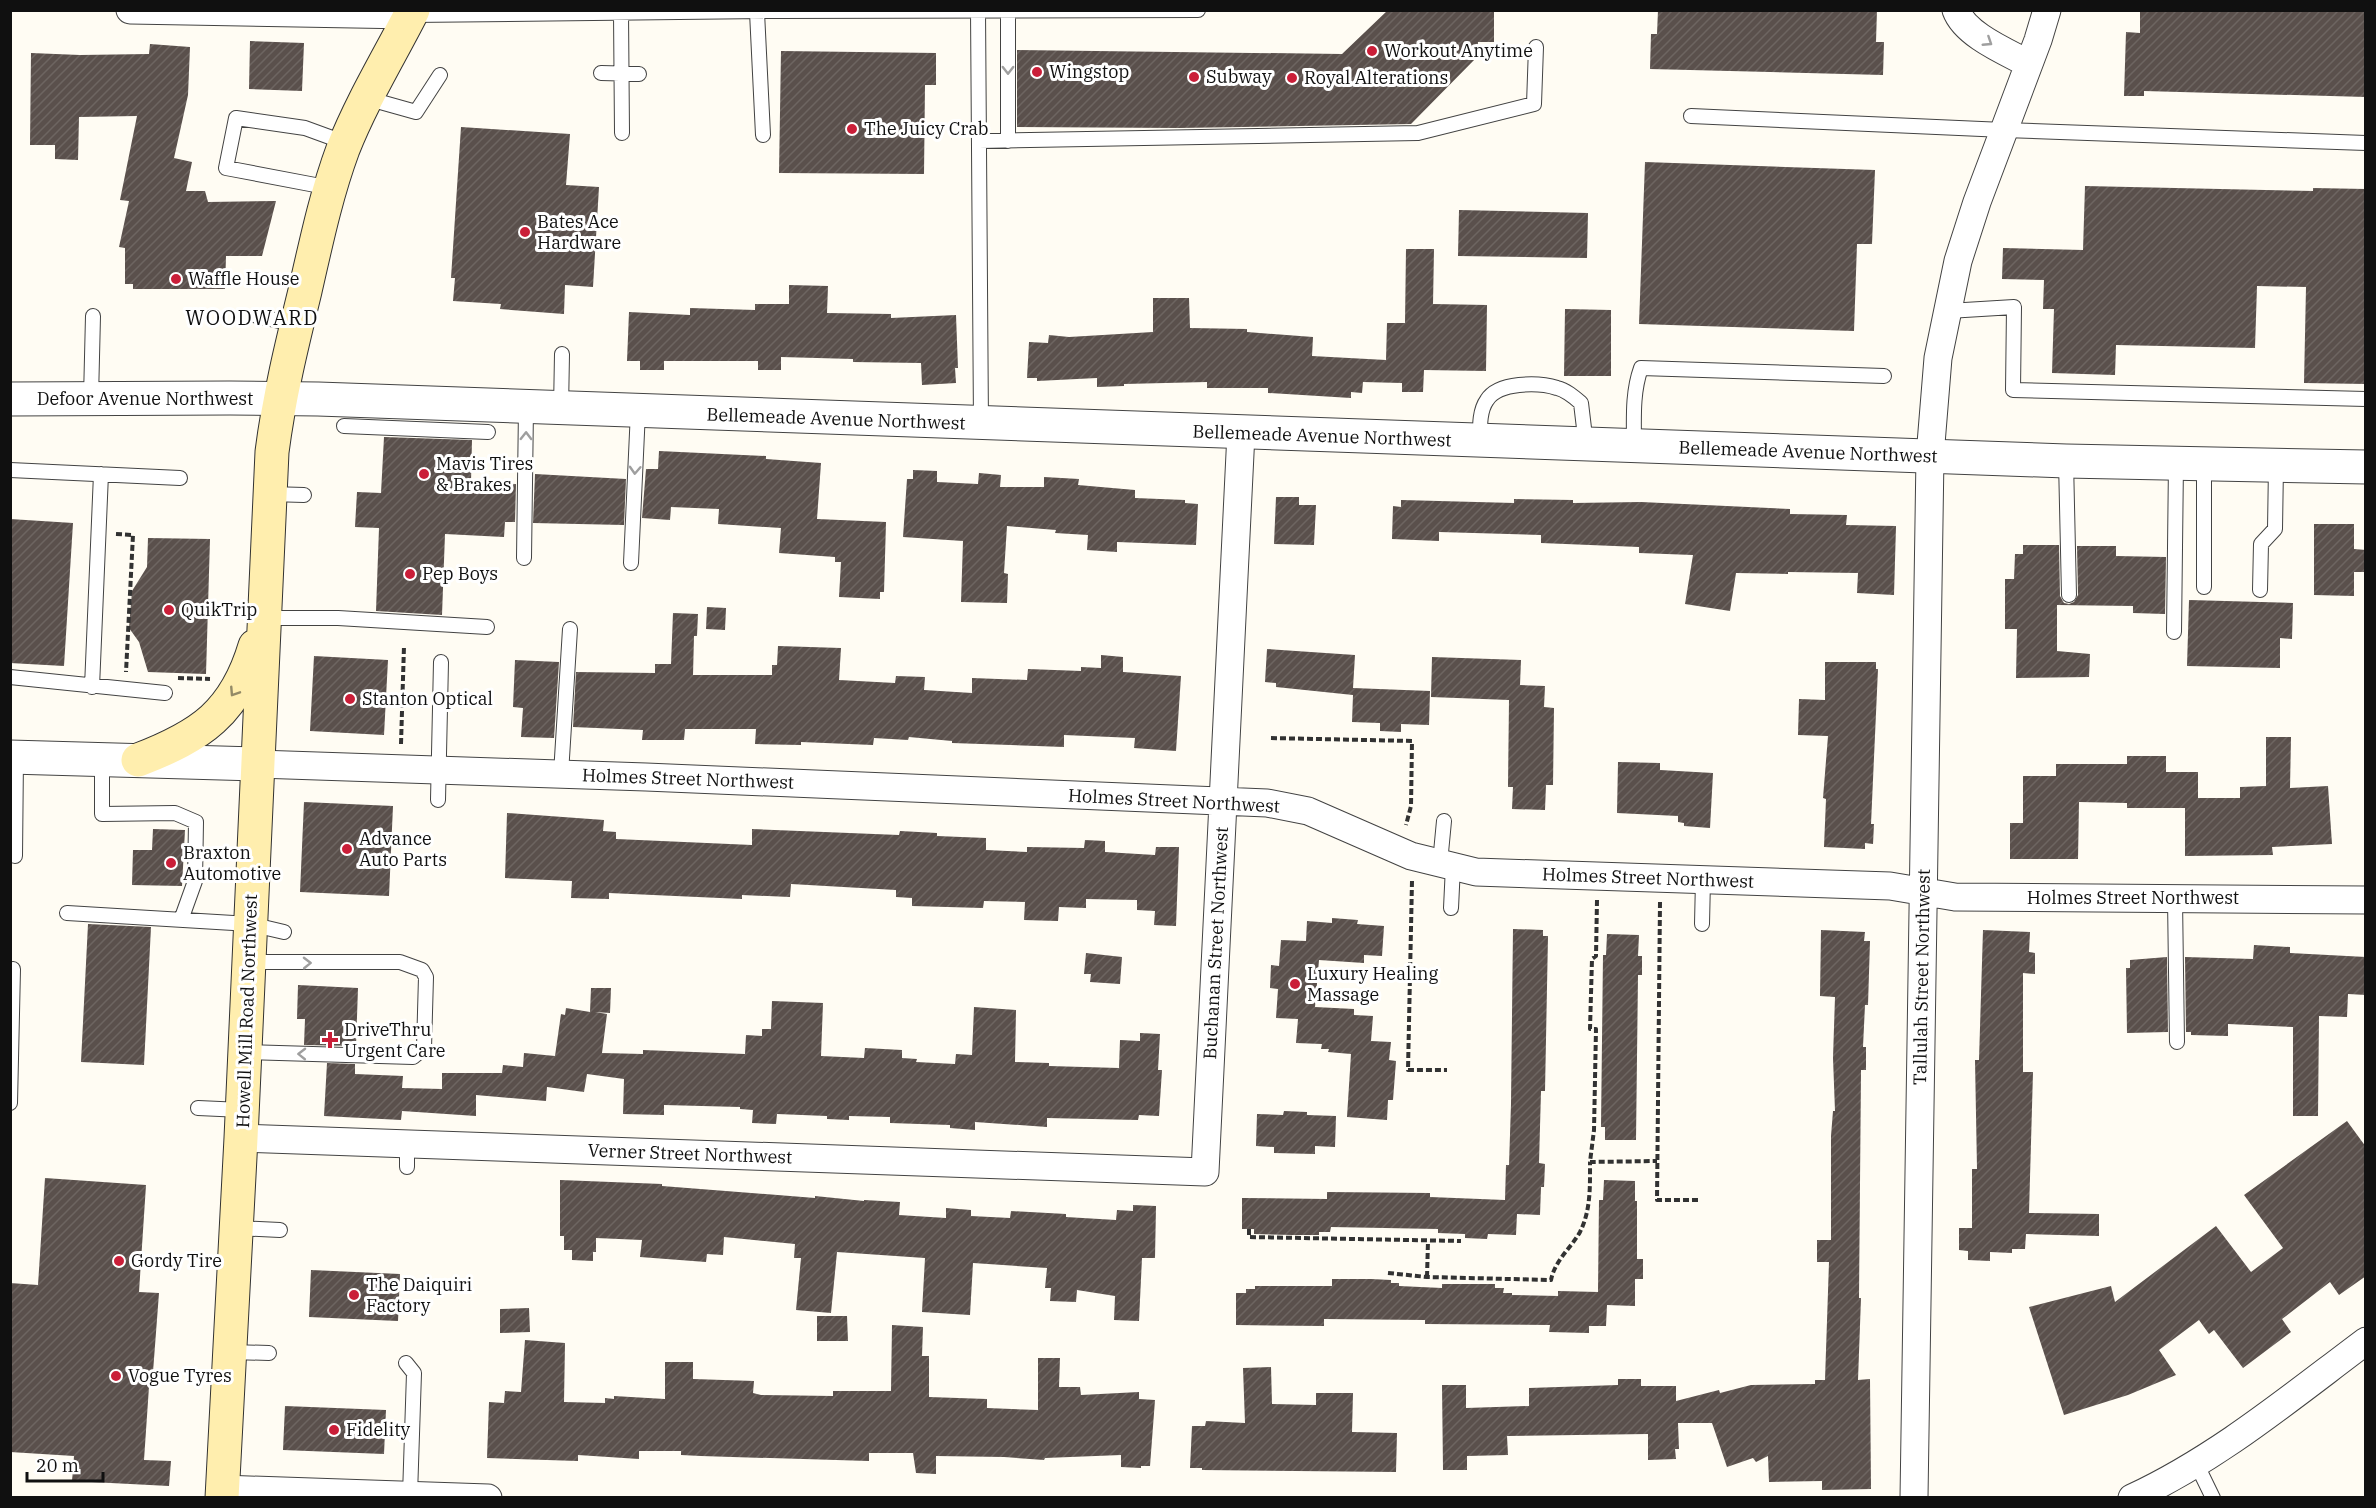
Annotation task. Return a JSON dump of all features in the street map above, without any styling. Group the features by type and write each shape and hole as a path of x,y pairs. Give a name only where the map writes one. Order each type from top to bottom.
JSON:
{"main road":[{"name":"Howell Mill Road Northwest","path":"222,1493 242,1124 272,452 279,399 321,222 346,143 366,98 412,13"},
{"path":"138,760 170,748 196,734 217,717 245,674 264,618"}],"street":[{"path":"130,10 412,13"},
{"path":"1956,10 1959,17 1987,42 2029,64"},
{"name":"Tallulah Street Northwest","path":"1914,1497 1930,456 1938,358 1958,261 2047,10"},
{"name":"Defoor Avenue Northwest","path":"10,399 279,399"},
{"name":"Bellemeade Avenue Northwest","path":"279,399 2066,461 2366,467"},
{"name":"Buchanan Street Northwest","path":"1140,1170 1205,1172 1241,433"},
{"path":"13,757 258,764"},
{"name":"Holmes Street Northwest","path":"258,764 1267,803 1308,812 1411,856 1476,872 1890,886 1955,897 2366,900"},
{"name":"Verner Street Northwest","path":"242,1124 407,1155 1140,1170"},
{"path":"2132,1497 2173,1479 2247,1430 2366,1341"},
{"path":"222,1493 488,1497"}],"lane":[{"path":"412,13 1198,10"},
{"path":"978,11 981,424"},
{"path":"1008,11 1008,141"},
{"path":"757,12 763,135"},
{"path":"621,13 622,133"},
{"path":"979,141 1418,133 1534,104 1536,47"},
{"path":"601,73 639,74"},
{"path":"366,98 416,112 440,75"},
{"path":"1691,116 2366,143"},
{"path":"332,188 226,168 236,118 305,128 346,143"},
{"path":"1948,311 2014,307 2013,390 2366,399"},
{"path":"91,398 93,316"},
{"path":"257,316 297,325"},
{"path":"561,409 562,354"},
{"path":"1634,446 1635,401 1637,379 1641,368 1884,376"},
{"path":"1480,441 1480,423 1487,399 1497,389 1512,385 1557,387 1571,394 1581,403 1586,445"},
{"path":"524,558 526,408"},
{"path":"631,563 638,411"},
{"path":"344,426 488,432"},
{"path":"2066,461 2069,595"},
{"path":"2190,464 2204,587"},
{"path":"2174,632 2190,464"},
{"path":"2260,590 2261,544 2275,529 2276,466"},
{"path":"10,470 180,478"},
{"path":"92,687 101,474"},
{"path":"270,494 304,495"},
{"path":"264,618 338,618 487,627"},
{"path":"561,774 570,629"},
{"path":"438,800 441,662"},
{"path":"10,677 165,693"},
{"path":"13,757 15,856"},
{"path":"102,759 102,814 175,813 196,822 195,881 181,920"},
{"path":"1444,821 1451,908"},
{"path":"1702,924 1703,880"},
{"path":"2175,899 2177,1042"},
{"path":"67,913 250,924 284,932"},
{"path":"245,1052 413,1056 424,1048 426,977 422,970 400,962 248,962"},
{"path":"10,1103 13,969"},
{"path":"198,1108 242,1124"},
{"path":"236,1228 280,1230"},
{"path":"230,1352 269,1353"},
{"path":"406,1363 414,1373 410,1495"},
{"path":"2196,1463 2213,1497"}],"path":[{"path":"99,533 133,535 125,675"},
{"path":"401,751 404,646"},
{"path":"1271,738 1412,741 1411,806 1404,831"},
{"path":"1412,879 1408,1070 1447,1070"},
{"path":"1388,1273 1427,1277 1551,1280 1553,1269 1580,1232 1587,1214 1594,1130 1596,1029 1590,1029 1592,959 1596,956 1598,896"},
{"path":"1660,898 1656,1200 1698,1200"},
{"path":"1590,1162 1657,1161"},
{"path":"1250,1229 1250,1237 1461,1241"},
{"path":"1427,1277 1428,1241"}],"building":[{"path":"1388,10 1494,10 1494,42 1478,42 1478,56 1411,124 1179,128 1017,127 1017,50 1342,54"},
{"path":"1658,10 1877,10 1876,42 1884,42 1883,75 1650,69 1651,34 1657,34"},
{"path":"2140,10 2366,10 2366,97 2144,91 2144,96 2124,96 2126,32 2140,33"},
{"path":"250,41 304,43 302,91 249,89"},
{"path":"150,44 190,47 188,95 174,158 192,162 186,191 205,191 208,202 276,201 262,256 226,256 225,289 133,289 133,284 125,284 125,248 119,247 129,201 120,200 137,116 79,117 78,160 55,159 55,145 30,145 31,53 149,54"},
{"name":"The Juicy Crab","path":"781,51 936,53 936,85 925,85 924,174 779,173"},
{"name":"Bates Ace Hardware","path":"461,127 570,134 566,185 599,187 593,287 565,285 564,314 500,309 501,304 453,301 455,278 451,278"},
{"path":"1645,162 1875,170 1872,244 1857,244 1854,331 1639,324"},
{"path":"2085,186 2313,191 2313,188 2366,189 2366,384 2304,383 2306,287 2257,286 2255,348 2116,345 2115,375 2052,373 2054,309 2043,309 2044,280 2002,279 2003,248 2083,250"},
{"path":"1459,210 1588,213 1587,258 1458,256"},
{"path":"1406,249 1434,249 1433,304 1487,305 1486,371 1424,370 1423,392 1402,392 1402,383 1363,382 1362,393 1351,392 1351,398 1268,393 1268,388 1207,388 1207,382 1097,387 1097,378 1037,381 1037,378 1027,378 1029,342 1048,343 1049,335 1069,337 1153,332 1153,298 1189,298 1190,328 1247,329 1247,332 1313,337 1312,356 1386,360 1387,323 1405,323"},
{"path":"789,285 828,286 827,313 891,314 891,318 956,315 958,368 955,368 956,383 922,385 921,363 853,362 853,359 781,357 781,370 758,370 758,361 664,361 664,370 640,370 640,361 627,361 629,312 690,315 690,308 755,310 755,304 789,304"},
{"path":"1565,309 1611,310 1611,376 1564,376"},
{"path":"384,437 472,440 471,482 516,484 515,522 505,522 504,537 445,534 442,615 376,611 379,528 355,527 357,492 381,493"},
{"path":"659,451 766,456 766,459 821,463 817,519 886,522 884,592 880,592 880,599 839,597 841,562 835,562 835,557 779,553 781,528 718,524 719,509 671,507 670,520 642,518 646,469 658,469"},
{"path":"913,470 937,471 937,482 978,484 979,473 1001,475 1000,487 1044,487 1044,477 1079,479 1078,485 1135,490 1135,498 1185,500 1185,503 1198,504 1196,545 1117,542 1117,552 1087,550 1088,535 1007,526 1004,573 1008,574 1007,603 961,602 963,541 903,537 907,479 913,479"},
{"path":"535,474 626,479 624,525 533,523"},
{"path":"1276,497 1299,497 1299,505 1316,505 1314,545 1274,544"},
{"path":"1514,499 1573,500 1573,503 1641,502 1790,509 1790,514 1847,515 1846,525 1896,526 1894,595 1857,593 1858,573 1736,573 1730,611 1685,604 1693,555 1639,553 1639,547 1541,543 1541,535 1439,532 1439,541 1392,539 1393,506 1401,507 1401,500 1514,503"},
{"path":"10,519 73,523 64,666 10,663"},
{"path":"2314,524 2354,524 2354,549 2366,550 2366,572 2354,572 2354,596 2314,595"},
{"name":"QuikTrip","path":"148,538 210,539 206,674 148,672 139,642 129,628 132,591 147,567"},
{"path":"2023,545 2059,545 2060,596 2064,603 2069,604 2074,602 2078,595 2077,546 2116,546 2116,556 2166,557 2165,614 2133,613 2133,606 2057,605 2057,651 2090,654 2089,677 2016,678 2017,629 2005,629 2005,579 2014,579 2015,554 2023,554"},
{"path":"2189,600 2293,603 2292,639 2280,638 2280,668 2187,666"},
{"path":"707,607 726,608 725,630 706,629"},
{"path":"673,613 698,614 697,636 694,636 693,675 772,675 772,665 777,665 778,646 841,648 839,680 895,683 896,676 925,677 924,690 972,693 972,678 1027,680 1028,669 1081,671 1081,667 1101,668 1101,655 1123,657 1123,672 1181,676 1176,751 1134,748 1135,738 1064,735 1064,747 952,743 952,741 909,737 908,740 874,738 873,745 801,742 801,745 755,744 756,729 685,729 684,740 642,740 643,730 573,727 576,672 655,673 655,664 671,664"},
{"path":"1267,649 1355,655 1353,688 1430,691 1429,725 1401,724 1401,732 1380,731 1380,723 1352,722 1353,695 1276,687 1276,683 1265,682"},
{"path":"314,656 388,660 384,735 310,731"},
{"path":"1432,657 1521,660 1520,685 1545,686 1544,707 1554,708 1553,785 1546,785 1545,810 1512,809 1513,787 1508,787 1509,700 1431,697"},
{"path":"515,660 559,662 554,738 521,737 523,708 513,707"},
{"path":"1825,662 1876,662 1876,669 1878,669 1871,824 1874,824 1873,844 1865,843 1865,849 1824,847 1826,799 1823,798 1828,736 1798,735 1799,699 1825,700"},
{"path":"2266,737 2291,737 2290,788 2328,786 2332,844 2272,847 2273,855 2185,856 2185,808 2127,808 2127,803 2079,802 2078,859 2010,859 2010,823 2023,823 2023,776 2056,776 2056,764 2127,764 2127,756 2166,756 2166,772 2198,772 2198,798 2240,798 2240,787 2266,786"},
{"path":"1618,762 1660,763 1660,770 1713,773 1710,828 1684,826 1684,823 1678,822 1678,816 1617,813"},
{"name":"Advance Auto Parts","path":"304,802 393,806 389,896 300,892"},
{"path":"507,813 604,820 603,831 616,832 616,839 752,845 752,829 899,835 900,831 937,833 937,836 986,838 986,850 1027,852 1027,847 1084,848 1085,840 1105,841 1105,852 1155,855 1156,847 1179,847 1176,926 1154,925 1155,911 1137,910 1137,900 1086,899 1086,908 1059,907 1058,921 1024,920 1025,902 984,901 983,908 912,906 912,898 896,897 896,890 791,884 790,897 742,895 742,899 609,893 609,899 571,898 572,881 505,878"},
{"path":"153,829 185,830 182,886 132,885 133,850 152,850"},
{"path":"1332,918 1358,920 1357,924 1384,926 1382,956 1364,955 1364,963 1319,960 1315,1007 1354,1009 1354,1015 1373,1016 1371,1041 1391,1042 1389,1060 1396,1061 1393,1100 1388,1100 1387,1120 1347,1117 1351,1054 1328,1052 1329,1049 1321,1049 1322,1044 1296,1043 1298,1019 1276,1018 1278,989 1270,988 1271,965 1279,966 1281,940 1306,941 1307,921 1332,923"},
{"path":"88,924 151,927 144,1065 81,1062"},
{"path":"1513,929 1543,930 1543,936 1548,936 1545,1091 1541,1091 1539,1163 1545,1164 1540,1215 1517,1214 1516,1235 1488,1234 1487,1239 1465,1238 1465,1234 1438,1233 1438,1229 1331,1227 1330,1232 1319,1232 1319,1235 1293,1235 1254,1234 1254,1229 1242,1229 1242,1198 1327,1199 1327,1192 1430,1193 1430,1197 1505,1200 1506,1165 1509,1165 1511,1104"},
{"path":"1821,930 1865,932 1864,941 1870,941 1868,1005 1865,1005 1863,1047 1866,1047 1866,1070 1861,1070 1859,1298 1861,1298 1858,1380 1870,1379 1871,1489 1822,1490 1822,1481 1769,1482 1768,1456 1756,1462 1753,1458 1727,1467 1712,1423 1678,1423 1679,1449 1675,1449 1676,1459 1648,1460 1648,1434 1507,1436 1508,1455 1467,1456 1467,1470 1443,1470 1442,1385 1466,1385 1466,1408 1529,1406 1529,1388 1618,1385 1618,1379 1641,1379 1641,1386 1676,1386 1676,1401 1751,1385 1815,1384 1815,1380 1825,1380 1829,1262 1817,1262 1817,1240 1831,1240 1831,1136 1833,1111 1835,1111 1833,1058 1835,997 1820,996"},
{"path":"1983,930 2030,932 2029,952 2035,953 2035,974 2023,973 2023,1072 2033,1072 2029,1213 2099,1214 2099,1236 2026,1234 2025,1249 2012,1249 2012,1253 1990,1252 1990,1261 1968,1260 1968,1251 1959,1250 1959,1228 1972,1228 1972,1169 1977,1169 1975,1060 1979,1060"},
{"path":"1607,934 1639,935 1638,956 1642,956 1642,975 1638,975 1636,1140 1605,1140 1605,1127 1601,1127 1603,955 1606,955"},
{"path":"2254,945 2290,947 2290,953 2366,957 2366,995 2348,994 2347,1017 2319,1016 2318,1116 2293,1116 2293,1027 2228,1024 2228,1036 2191,1035 2191,1032 2186,1032 2185,957 2253,959"},
{"path":"1086,953 1122,957 1120,984 1090,982 1091,974 1084,974"},
{"path":"2167,957 2168,1032 2127,1033 2126,968 2130,968 2130,960"},
{"name":"DriveThru Urgent Care","path":"298,985 358,988 356,1046 304,1045 305,1019 297,1019"},
{"path":"591,988 611,988 610,1013 595,1012 607,1014 602,1053 643,1054 643,1050 745,1054 746,1035 762,1036 762,1029 771,1029 772,1001 823,1003 821,1056 864,1058 865,1048 902,1050 902,1058 917,1059 916,1062 955,1064 956,1054 972,1055 974,1007 1016,1010 1015,1062 1049,1063 1049,1066 1119,1068 1120,1040 1140,1041 1140,1033 1160,1034 1158,1070 1162,1070 1159,1116 1139,1115 1138,1120 1047,1118 1047,1127 975,1122 975,1130 950,1128 950,1125 890,1123 890,1117 849,1116 849,1120 827,1119 827,1116 777,1114 776,1124 752,1123 753,1110 740,1109 740,1107 664,1105 664,1115 623,1114 624,1079 587,1074 584,1092 547,1087 546,1101 476,1095 476,1116 402,1111 401,1120 324,1116 327,1063 355,1064 355,1074 403,1076 402,1088 442,1089 442,1073 502,1073 503,1065 523,1067 524,1053 555,1056 561,1014 565,1015 566,1008 590,1012"},
{"path":"1284,1111 1336,1116 1335,1147 1315,1146 1315,1154 1274,1153 1274,1147 1256,1146 1257,1114 1283,1115"},
{"path":"2347,1121 2366,1147 2366,1276 2339,1295 2330,1282 2282,1319 2291,1332 2243,1368 2214,1330 2209,1334 2199,1320 2159,1350 2176,1375 2128,1395 2064,1415 2029,1307 2111,1286 2115,1302 2216,1226 2251,1272 2283,1248 2244,1195"},
{"path":"45,1178 146,1185 139,1292 159,1293 153,1372 150,1372 144,1460 171,1461 169,1486 72,1481 74,1456 10,1452 10,1283 38,1285"},
{"path":"560,1180 662,1184 662,1186 815,1198 815,1196 900,1202 899,1215 946,1218 946,1208 971,1210 971,1216 1010,1218 1011,1211 1116,1220 1117,1210 1133,1211 1133,1205 1156,1206 1155,1258 1142,1258 1139,1321 1114,1320 1115,1296 1077,1290 1076,1302 1050,1301 1051,1288 1045,1288 1047,1268 973,1263 970,1315 922,1312 925,1258 837,1252 831,1313 796,1310 801,1258 794,1258 795,1244 724,1237 723,1255 707,1254 706,1262 640,1257 642,1240 596,1238 596,1252 593,1252 593,1261 572,1260 572,1250 564,1250 564,1236 560,1236"},
{"path":"1604,1180 1635,1181 1637,1259 1643,1259 1643,1279 1635,1279 1635,1306 1607,1305 1606,1326 1589,1326 1589,1333 1549,1332 1550,1325 1425,1324 1425,1320 1324,1319 1324,1326 1236,1325 1236,1293 1246,1293 1246,1289 1255,1289 1255,1286 1332,1286 1332,1279 1371,1279 1391,1280 1391,1283 1399,1283 1399,1286 1442,1288 1442,1284 1495,1284 1495,1288 1504,1288 1503,1293 1512,1293 1512,1295 1558,1296 1558,1291 1598,1292 1599,1200 1603,1200"},
{"name":"The Daiquiri Factory","path":"311,1270 400,1274 398,1321 309,1317"},
{"path":"529,1308 530,1332 500,1333 500,1309"},
{"path":"817,1316 847,1316 848,1341 817,1341"},
{"path":"892,1325 923,1327 922,1356 929,1356 929,1397 987,1399 987,1408 1038,1410 1038,1358 1060,1358 1059,1387 1080,1387 1081,1395 1139,1392 1139,1399 1155,1400 1150,1466 1121,1467 1121,1455 1045,1458 1044,1460 936,1456 936,1474 916,1473 913,1453 869,1453 869,1461 681,1455 681,1451 639,1451 639,1459 578,1455 578,1461 487,1458 489,1402 504,1403 505,1391 521,1392 525,1340 565,1343 564,1402 605,1403 605,1398 614,1399 614,1396 665,1399 665,1362 693,1362 693,1379 754,1381 753,1393 761,1395 833,1396 833,1391 891,1391"},
{"path":"1271,1367 1272,1404 1316,1405 1316,1393 1353,1393 1352,1432 1397,1433 1396,1472 1190,1468 1192,1426 1205,1426 1206,1421 1245,1423 1243,1368"},
{"name":"Fidelity","path":"285,1406 386,1410 384,1454 283,1450"}],"place":[{"name":"Workout Anytime","path":"1372,51"},
{"name":"Wingstop","path":"1037,72"},
{"name":"Subway","path":"1194,77"},
{"name":"Royal Alterations","path":"1292,78"},
{"name":"The Juicy Crab","path":"852,129"},
{"name":"Bates Ace Hardware","path":"525,232"},
{"name":"Waffle House","path":"176,279"},
{"name":"Mavis Tires & Brakes","path":"424,474"},
{"name":"Pep Boys","path":"410,574"},
{"name":"QuikTrip","path":"169,610"},
{"name":"Stanton Optical","path":"350,699"},
{"name":"Advance Auto Parts","path":"347,849"},
{"name":"Braxton Automotive","path":"171,863"},
{"name":"Luxury Healing Massage","path":"1295,984"},
{"name":"DriveThru Urgent Care","path":"330,1040"},
{"name":"Gordy Tire","path":"119,1261"},
{"name":"The Daiquiri Factory","path":"354,1295"},
{"name":"Vogue Tyres","path":"116,1376"},
{"name":"Fidelity","path":"334,1430"}],"district":[{"name":"WOODWARD","path":"252,318"}]}
